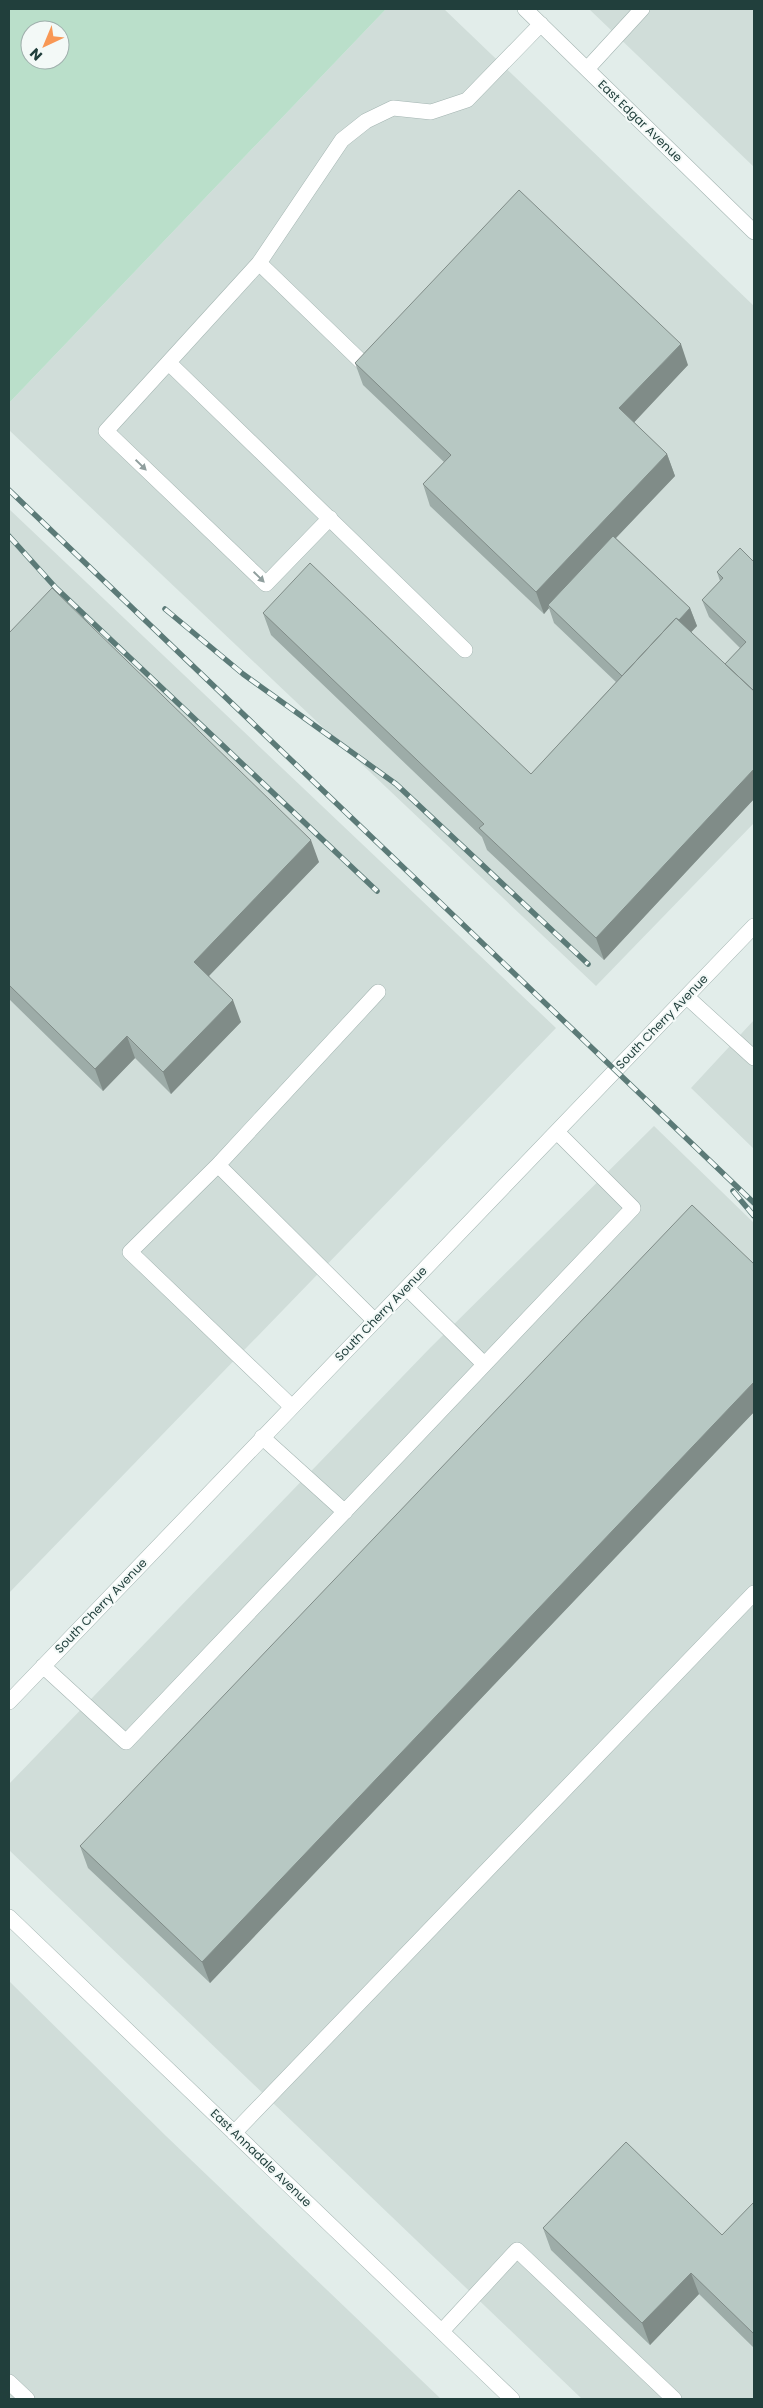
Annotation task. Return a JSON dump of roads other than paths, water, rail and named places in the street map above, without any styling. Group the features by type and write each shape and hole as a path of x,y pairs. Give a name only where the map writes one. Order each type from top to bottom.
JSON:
{"street":[{"name":"East Edgar Avenue","path":"525,9 754,232"},
{"path":"587,69 642,9"},
{"path":"330,518 266,584 106,431 259,263 342,140 366,121 392,108 431,112 467,100 541,24"},
{"path":"259,263 370,370"},
{"path":"169,363 465,650"},
{"name":"South Cherry Avenue","path":"9,1702 754,926"},
{"path":"292,1408 130,1252 218,1165 378,992"},
{"path":"687,997 754,1058"},
{"path":"43,1666 126,1742 633,1208 557,1132"},
{"path":"218,1165 375,1321"},
{"path":"407,1288 484,1364"},
{"path":"262,1437 345,1512"},
{"path":"234,2133 754,1593"},
{"name":"East Annadale Avenue","path":"9,1917 512,2399"},
{"path":"442,2331 517,2250 674,2399"},
{"path":"9,2382 27,2399"}],"railway":[{"path":"9,490 754,1203"},
{"path":"9,536 56,588 377,891"},
{"path":"165,609 243,674 396,784 588,964"},
{"path":"733,1191 754,1216"}]}
